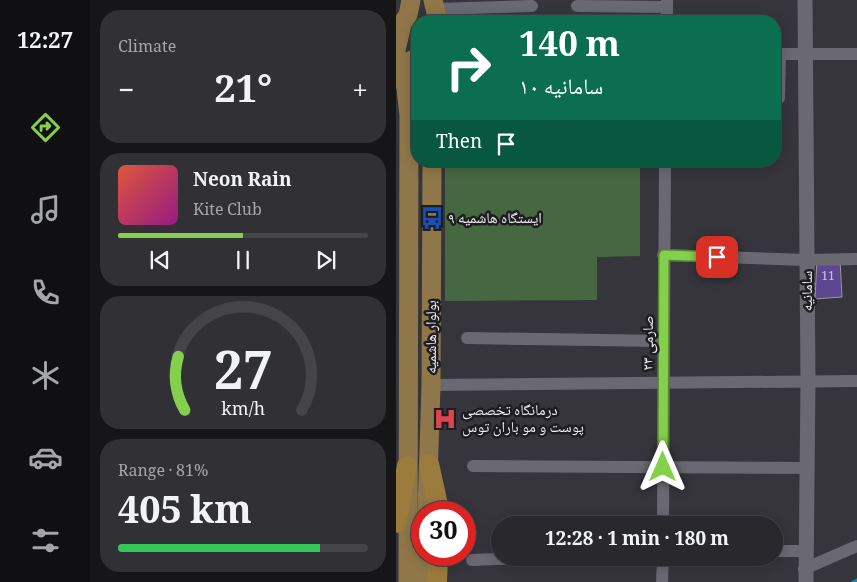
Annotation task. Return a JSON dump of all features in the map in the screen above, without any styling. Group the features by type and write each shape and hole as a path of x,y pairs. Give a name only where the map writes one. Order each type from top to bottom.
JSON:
{"highway":[{"path":"429,464 437,501"},
{"path":"396,524 407,466"},
{"path":"437,582 438,566"}],"main road":[{"path":"396,50 399,26 408,15 411,0"},
{"path":"399,69 411,60"},
{"name":"بولوار هاشمیه","path":"399,69 409,115 402,216 402,385 407,466 408,582"},
{"name":"بولوار هاشمیه","path":"428,501 432,167"},
{"path":"425,582 426,566"}],"street":[{"name":"سامانیه","path":"805,0 808,381 805,575"},
{"path":"576,6 667,3"},
{"path":"435,10 532,6"},
{"path":"781,54 857,54"},
{"name":"صارمی ۲۳","path":"663,516 665,167"},
{"path":"664,255 807,260 857,259"},
{"path":"467,338 664,340"},
{"path":"431,385 857,381"},
{"path":"473,466 806,468"},
{"path":"805,575 857,546"},
{"path":"783,551 805,552"},
{"path":"476,560 491,559"},
{"path":"662,582 663,566"}],"green space":[{"path":"445,167 640,167 640,256 597,257 597,300 445,301"}],"building":[{"path":"817,259 840,259 842,297 815,299"}],"waterway":[{"path":"853,582 857,580"}],"place":[{"name":"ایستگاه هاشمیه ۹","path":"432,218"},
{"name":"درمانگاه تخصصی پوست و مو باران توس","path":"445,419"}],"route":[{"path":"663,467 664,255 717,257"}]}
